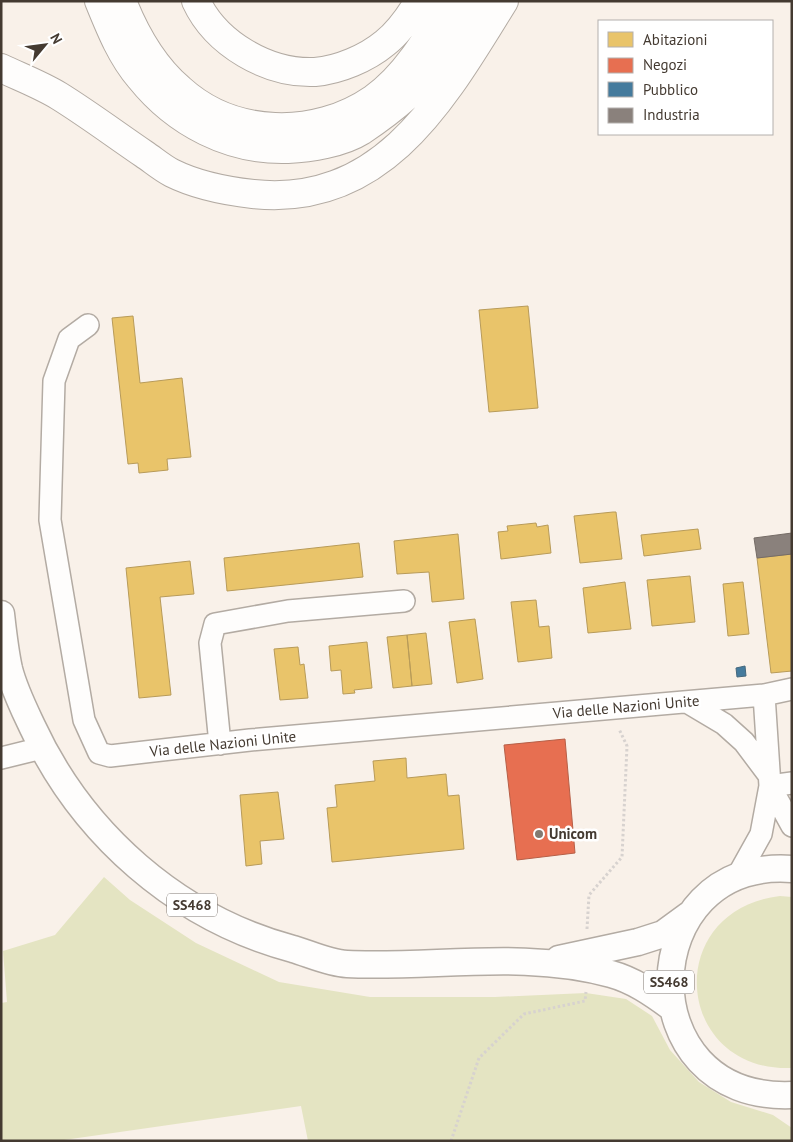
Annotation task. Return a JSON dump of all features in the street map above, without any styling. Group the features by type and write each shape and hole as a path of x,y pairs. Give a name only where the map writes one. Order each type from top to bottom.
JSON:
{"highway":[{"path":"99,1 120,47 134,70 172,112 220,139 270,150 311,148 359,132 400,102 437,64 474,1"},
{"path":"122,1 145,48 180,90 220,116 268,128 297,128 325,122 351,113 374,98 404,70 450,1"},
{"path":"196,1 214,27 242,52 266,64 295,71 316,72 355,60 386,43 407,19 419,1"},
{"path":"1,68 58,95 172,173 209,186 240,192 268,196 301,193 328,186 361,173 408,138 450,88 504,1"}],"main road":[{"name":"SS468","path":"1,614 9,668 20,701 42,748 64,786 95,826 134,865 176,896 216,919 259,940 345,964 541,962 586,954 663,934 691,914 720,887 737,878 758,871 792,869"},
{"name":"SS468","path":"691,914 679,935 671,958 668,982 671,1006 685,1040 708,1068 738,1088 786,1100"},
{"name":"SS468","path":"541,962 611,974 642,986 671,1006"}],"street":[{"name":"Via delle Nazioni Unite","path":"88,325 69,339 54,382 50,520 84,720 98,753 110,756 220,744 764,695 792,689"},
{"path":"220,744 210,643 215,624 288,611 404,601"},
{"path":"737,878 761,834 769,780 764,695"},
{"path":"687,702 724,724 744,742 769,780 792,826"},
{"path":"1,758 42,748"},
{"path":"769,780 792,783"}],"path":[{"path":"586,954 589,895 622,857 627,746 608,708"},
{"path":"451,1141 479,1058 524,1014 585,1001 586,993"}],"green space":[{"path":"104,877 130,900 196,943 279,982 370,997 495,997 586,993 626,999 652,1016 670,1050 699,1082 731,1102 773,1115 792,1128 792,1141 308,1141 301,1106 57,1141 1,1141 1,1003 7,1002 3,951 55,935"},
{"path":"780,896 792,897 792,1068 753,1063 724,1045 705,1020 697,990 700,958 715,930 741,908"}],"building: Abitazioni":[{"path":"528,306 538,408 489,412 479,310"},
{"path":"133,316 140,383 182,378 191,457 167,459 168,470 139,473 138,463 128,464 112,318"},
{"path":"616,512 622,559 580,563 574,516"},
{"path":"536,523 537,527 548,525 551,553 501,559 498,532 508,531 507,526"},
{"path":"698,529 701,549 644,556 641,535"},
{"path":"458,534 464,599 432,602 429,572 397,574 394,541"},
{"path":"359,543 363,577 227,591 224,558"},
{"path":"792,554 792,671 771,673 757,558"},
{"path":"190,561 194,594 160,597 171,695 139,698 126,568"},
{"path":"690,576 695,622 652,626 647,580"},
{"path":"625,582 631,629 588,633 583,588"},
{"path":"743,582 749,634 728,636 723,584"},
{"path":"536,600 539,627 549,626 552,658 518,662 511,602"},
{"path":"475,619 483,679 457,683 449,622"},
{"path":"426,633 432,684 412,686 407,635"},
{"path":"407,635 412,686 393,688 387,637"},
{"path":"367,642 372,688 354,690 355,693 343,694 341,670 331,671 329,646"},
{"path":"298,647 300,665 304,664 308,698 280,700 274,649"},
{"path":"406,758 407,778 446,774 448,796 459,795 464,849 332,862 327,808 337,807 335,785 375,781 373,761"},
{"path":"278,792 284,839 260,841 262,864 246,866 240,795"}],"building: Negozi":[{"path":"565,739 575,853 517,860 504,745"}],"building: Pubblico":[{"path":"745,666 746,676 737,677 736,668"}],"building: Industria":[{"path":"792,533 792,554 757,558 754,538"}],"place":[{"name":"Unicom","path":"539,834"}]}
